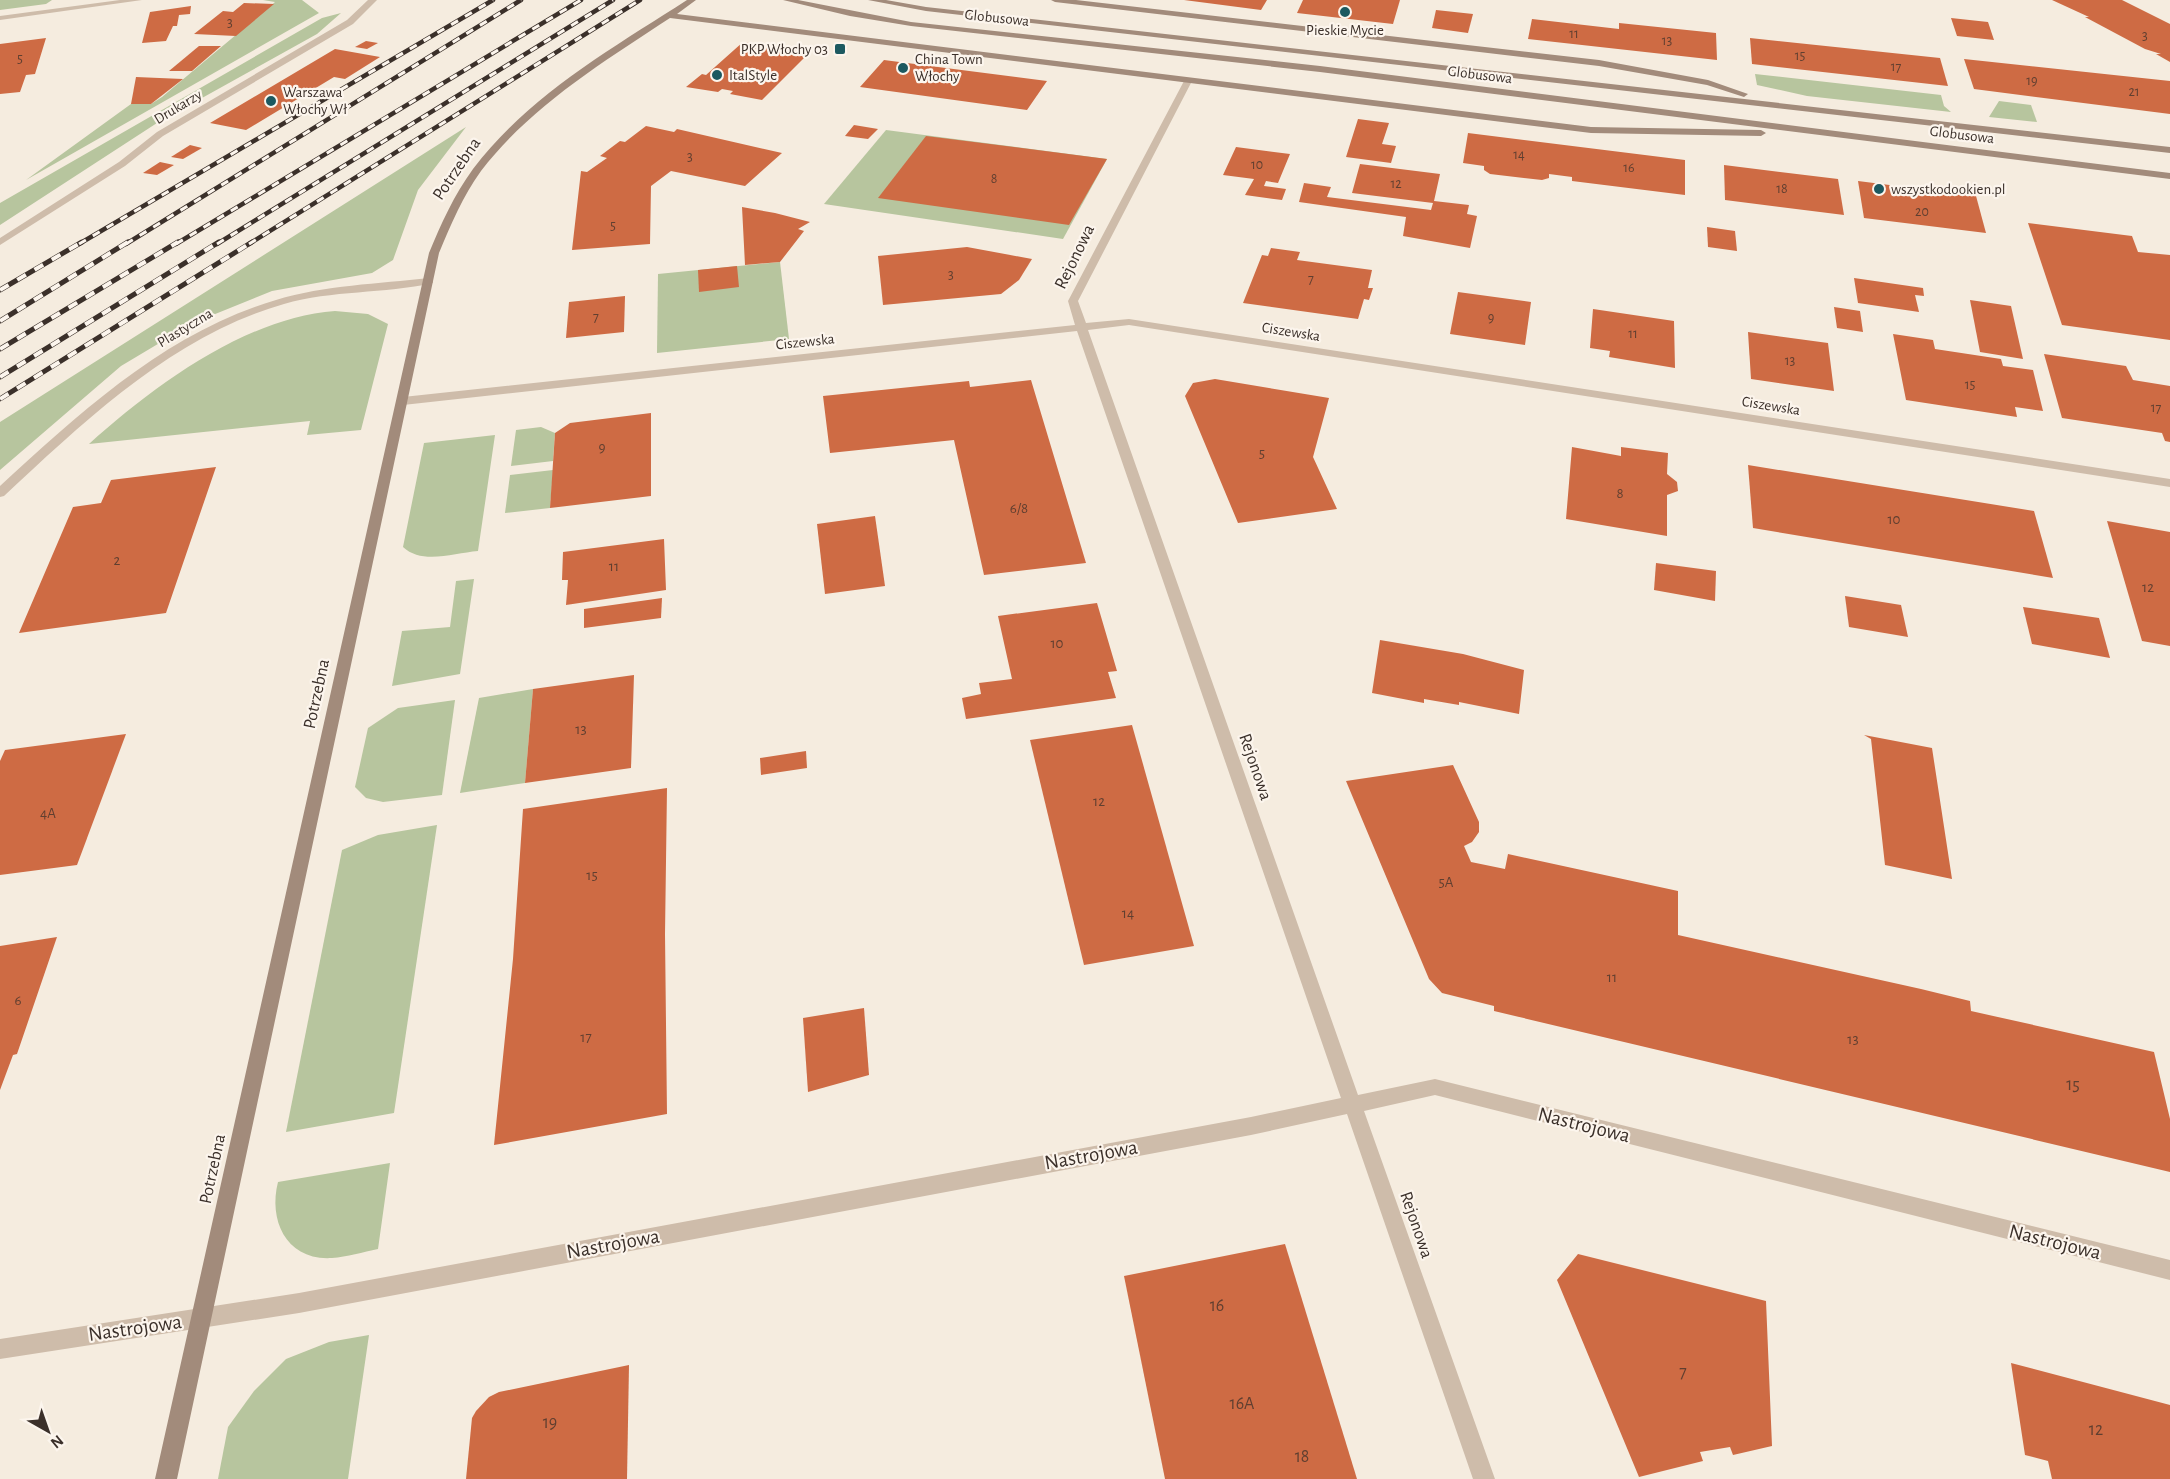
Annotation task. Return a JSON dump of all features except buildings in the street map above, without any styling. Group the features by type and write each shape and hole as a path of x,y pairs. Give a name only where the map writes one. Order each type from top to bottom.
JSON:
{"street":[{"path":"0,18 138,0"},
{"name":"Drukarzy","path":"0,242 122,164 160,134 350,22 373,0"},
{"name":"Potrzebna","path":"166,1479 442,230 461,192 502,139 553,94 692,0"},
{"name":"Globusowa","path":"787,0 850,15 910,24 1320,69 2170,176"},
{"name":"Globusowa","path":"872,0 926,9 2170,150"},
{"path":"1055,0 1599,63 1708,83 1779,105"},
{"path":"669,15 1591,130 1713,134 1806,131"},
{"name":"Rejonowa","path":"1188,81 1073,301 1080,327 1484,1479"},
{"name":"Plastyczna","path":"0,493 109,398 196,336 236,317 281,302 325,293 429,282"},
{"name":"Ciszewska","path":"403,401 1129,322 2170,483"},
{"name":"Nastrojowa","path":"0,1349 299,1303 1251,1126 1435,1087 2170,1270"}],"green space":[{"path":"0,0 52,0 46,4 0,10"},
{"path":"263,0 302,0 319,13 26,180 131,104 151,104 162,97 275,2"},
{"path":"341,13 317,34 157,123 0,225 0,203 322,18"},
{"path":"1755,74 1941,95 1944,106 1951,112 1807,96 1757,85"},
{"path":"1999,101 2031,105 2037,122 1989,117"},
{"path":"466,127 418,190 393,260 372,273 272,291 193,323 121,366 0,470 0,422"},
{"path":"886,130 1107,159 1063,239 824,204"},
{"path":"780,262 789,339 657,353 658,274"},
{"path":"335,311 368,314 388,324 361,430 307,435 310,421 89,444 143,399 203,358 268,326 301,316"},
{"path":"541,427 555,433 553,461 511,466 516,430"},
{"path":"495,435 478,551 429,557 419,556 403,547 424,443"},
{"path":"553,470 550,508 505,513 510,475"},
{"path":"474,579 460,674 392,686 402,631 450,627 456,581"},
{"path":"533,689 525,783 460,793 479,698"},
{"path":"455,700 442,795 383,802 366,798 355,787 368,728 398,708"},
{"path":"437,825 394,1113 286,1132 342,850 378,835"},
{"path":"390,1163 378,1249 349,1256 316,1257 303,1253 284,1236 276,1211 278,1182"},
{"path":"369,1335 348,1479 218,1479 228,1427 254,1391 286,1359 329,1342"}],"railway":[{"path":"79,244 493,0"},
{"path":"126,244 521,0"},
{"path":"176,244 581,0"},
{"path":"217,244 613,0"},
{"path":"249,244 640,0"},
{"path":"0,290 82,242"},
{"path":"0,321 128,242"},
{"path":"0,349 178,242"},
{"path":"0,377 219,242"},
{"path":"0,399 252,242"}],"place":[{"name":"Pieskie Mycie","path":"1345,12"},
{"name":"PKP Włochy 03","path":"840,49"},
{"name":"China Town Włochy","path":"903,68"},
{"name":"ItalStyle","path":"717,75"},
{"name":"Warszawa Włochy Wł","path":"271,101"},
{"name":"wszystkodookien.pl","path":"1879,189"}]}
